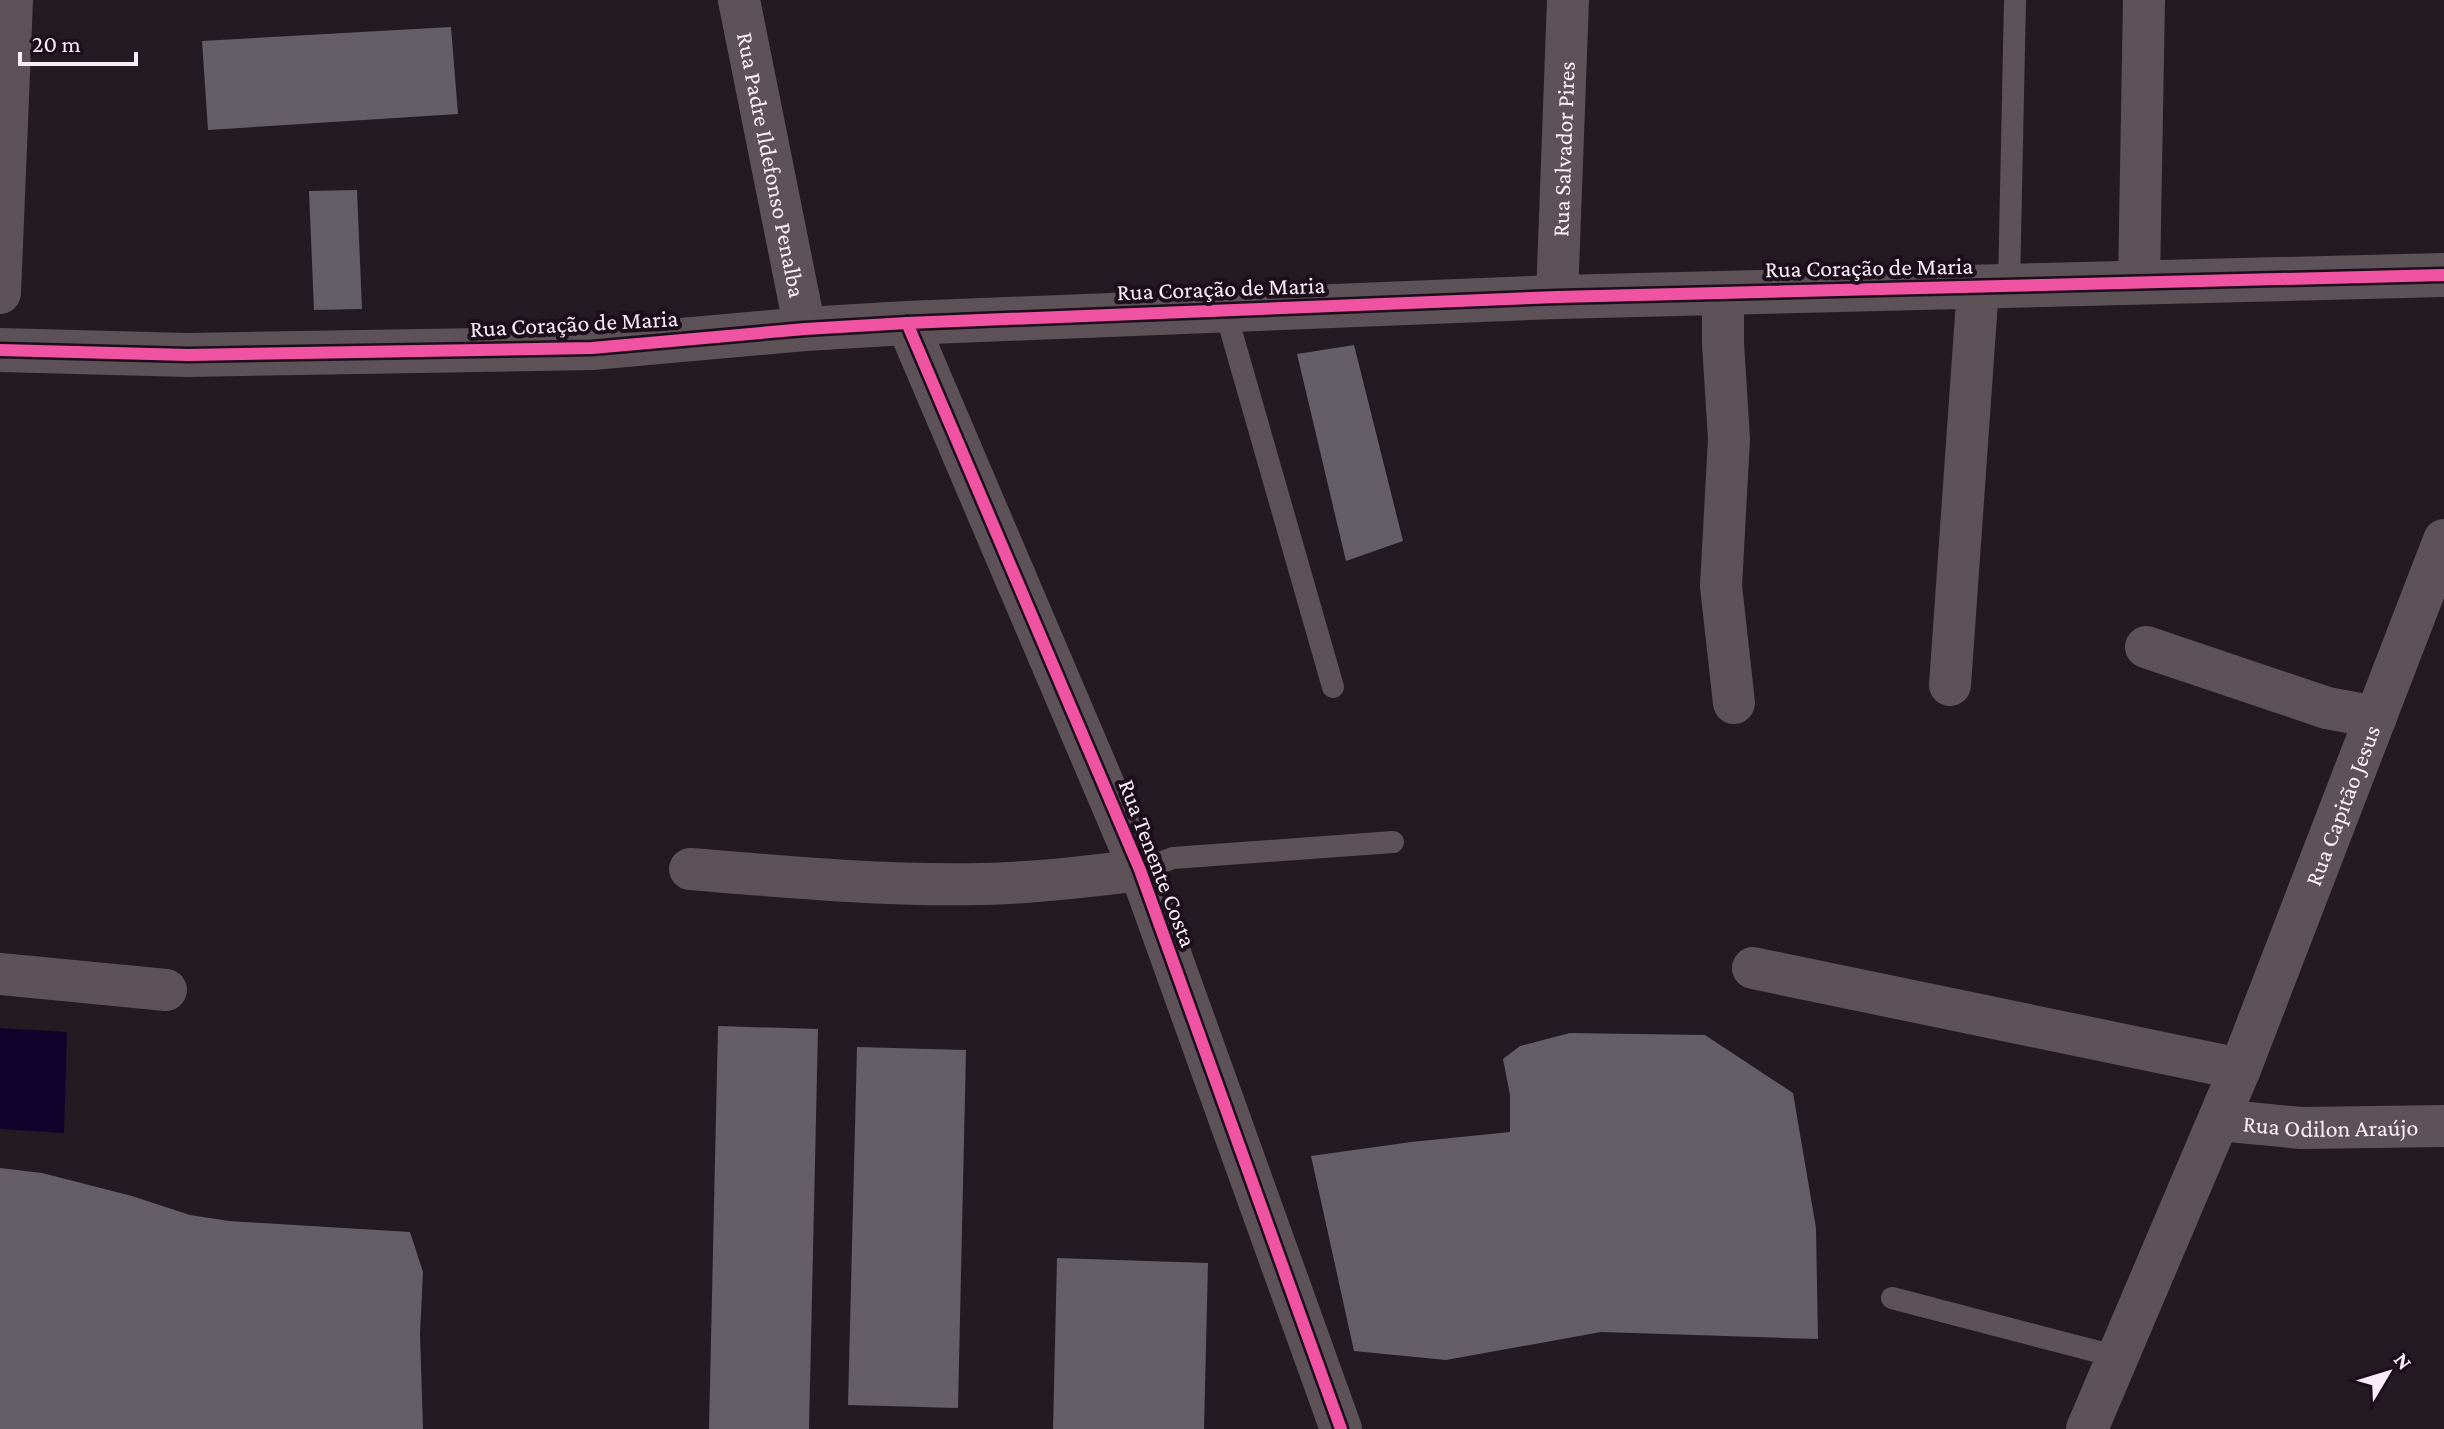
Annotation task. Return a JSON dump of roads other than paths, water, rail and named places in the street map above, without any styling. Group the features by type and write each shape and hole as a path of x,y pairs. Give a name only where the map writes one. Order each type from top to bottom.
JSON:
{"street":[{"path":"0,293 12,0"},
{"name":"Rua Padre Ildefonso Penalba","path":"739,0 805,329"},
{"name":"Rua Salvador Pires","path":"1557,297 1568,0"},
{"path":"2139,282 2144,0"},
{"name":"Rua Coração de Maria","path":"0,350 188,355 592,348 805,329 1225,310 1557,297 2444,275"},
{"path":"1950,685 1994,286"},
{"path":"1723,293 1729,439 1721,586 1734,703"},
{"name":"Rua Tenente Costa","path":"907,323 1140,870 1341,1429"},
{"name":"Rua Capitão Jesus","path":"2087,1429 2240,1069 2444,540"},
{"path":"2146,647 2327,708 2376,717"},
{"path":"690,869 846,882 980,884 1047,881 1140,870"},
{"path":"1753,968 2240,1069"},
{"path":"0,974 166,990"},
{"name":"Rua Odilon Araújo","path":"2219,1120 2301,1128 2444,1126"}],"lane":[{"path":"1994,286 2015,0"},
{"path":"1225,310 1333,687"},
{"path":"1140,870 1173,858 1393,842"},
{"path":"1892,1298 2118,1357"}]}
